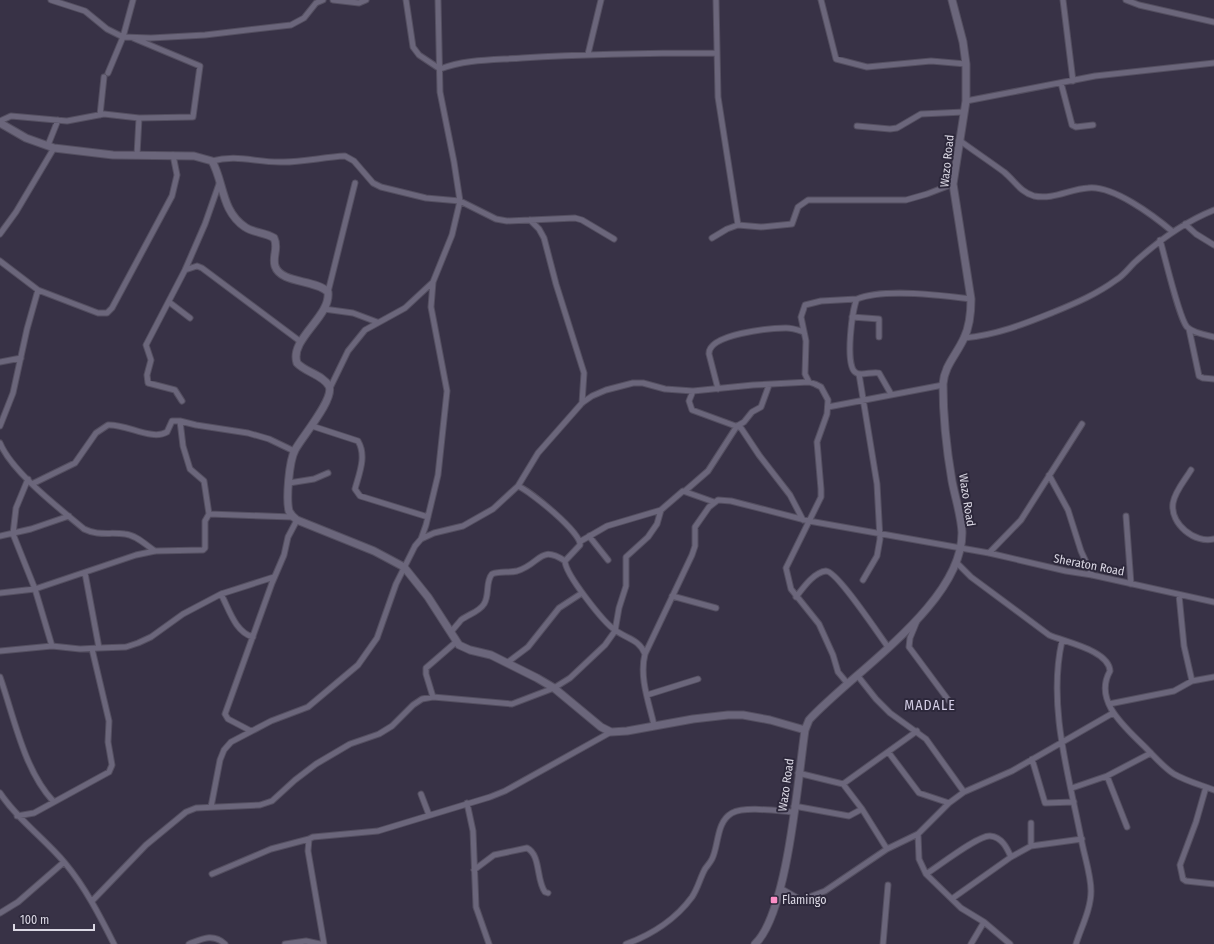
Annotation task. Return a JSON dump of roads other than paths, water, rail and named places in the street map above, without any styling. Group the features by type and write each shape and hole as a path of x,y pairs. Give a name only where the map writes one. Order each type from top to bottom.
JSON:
{"street":[{"path":"51,0 85,11 107,29 123,36 133,38 170,38 291,25 304,18 316,3 323,0"},
{"path":"100,115 106,75 123,36 133,0"},
{"path":"333,0 359,3 366,0"},
{"path":"406,0 413,47 419,55 440,69"},
{"path":"211,807 220,760 224,750 231,742 271,721 308,707 358,665 377,638 396,584 420,539 428,517 438,475 447,391 432,306 433,282 452,235 460,201 440,92 438,0"},
{"path":"588,54 601,0"},
{"path":"716,0 720,117 738,225"},
{"path":"821,0 836,59 867,67 931,61 966,64"},
{"name":"Wazo Road","path":"755,944 768,925 780,888 805,730 809,720 917,622 940,590 956,562 960,548 962,531 952,480 943,385 946,369 964,338 971,314 971,300 953,184 966,101 966,64 963,42 952,0"},
{"path":"1063,0 1073,81"},
{"path":"1126,0 1139,5 1214,22"},
{"path":"133,38 200,66 193,117 139,118 100,115 75,121 10,116 0,122 26,138 51,147 113,155 194,156 212,161 233,157 250,160 283,162 345,156 354,161 373,183 381,187 432,199 460,201 496,219 507,221 579,219 614,239"},
{"path":"440,69 458,63 588,54 717,53"},
{"path":"966,101 1095,76 1214,63"},
{"path":"1061,83 1072,125 1076,127 1093,125"},
{"path":"857,126 890,129 897,128 921,114 964,112"},
{"path":"137,155 139,118"},
{"path":"0,234 16,212 51,147 58,120"},
{"path":"959,140 1005,173 1020,189 1028,193 1043,196 1063,194 1089,188 1098,188 1130,202 1173,232"},
{"path":"0,261 38,290 98,314 104,314 110,311 147,246 172,196 177,175 173,155"},
{"path":"212,161 216,169 219,184 225,200 238,221 245,228 274,238 276,244 275,266 278,271 284,276 320,286 328,292"},
{"path":"330,388 325,381 297,363 296,353 301,342 324,309 355,183"},
{"path":"182,401 176,390 150,385 147,380 152,360 146,345 185,270 205,224 219,184"},
{"path":"712,238 726,229 738,225 761,227 792,224 798,207 808,200 906,200 953,184"},
{"path":"964,338 984,336 1004,331 1088,297 1118,279 1160,240 1185,224 1214,210"},
{"path":"530,220 539,229 544,238 570,332 582,365 584,381 582,403"},
{"path":"1185,224 1196,234 1214,244"},
{"path":"1160,240 1179,307 1189,329 1199,376 1214,379"},
{"path":"185,270 197,266 202,268 301,342"},
{"path":"251,731 228,719 225,714 274,577 284,555 294,518 288,502 289,483 294,451 312,426 325,403 330,388 348,350 365,330 377,322 406,308 433,282"},
{"path":"0,426 8,408 38,290"},
{"path":"809,382 805,374 804,332 801,315 807,304 821,301 857,299 879,295 910,294 936,295 971,300"},
{"path":"857,299 852,317 850,354 853,369 859,374 862,400 877,484 880,533 877,556 863,580"},
{"path":"169,302 190,318"},
{"path":"324,309 353,312 377,322"},
{"path":"852,317 879,319 879,337"},
{"path":"718,389 709,349 718,341 748,332 771,328 792,328 804,332"},
{"path":"1189,329 1214,337"},
{"path":"0,362 21,358"},
{"path":"859,374 873,372 879,373 891,394"},
{"path":"800,383 805,374"},
{"path":"420,539 434,533 463,526 493,509 518,486 538,453 582,403 606,390 633,383 643,383 671,390 693,391 809,382 821,387 827,396 828,407 817,442 821,493 786,568 788,582 796,597 819,624 834,655 838,672 848,684"},
{"path":"565,561 576,551 581,541 589,536 620,521 661,510 680,492 685,491 708,471 739,427 752,412 761,407 770,385"},
{"path":"828,407 943,385"},
{"path":"693,391 689,401 692,410 739,427 790,495 803,520"},
{"path":"32,484 75,463 96,433 108,425 132,428 156,436 167,432 172,421 180,421 248,433 269,439 294,451"},
{"path":"0,592 35,589 136,555 155,551 203,550 205,548 205,521 209,514 204,481 190,469 185,456 180,421"},
{"path":"989,553 1020,520 1082,424"},
{"path":"312,426 358,441 362,446 363,457 355,489 360,496 428,517"},
{"path":"0,443 8,457 32,484 84,529 94,534 125,534 140,540 155,551"},
{"path":"1191,470 1176,495 1173,504 1174,512 1185,531 1203,540 1214,539"},
{"path":"289,483 314,479 328,473"},
{"path":"1049,475 1068,510 1081,552 1092,575"},
{"path":"28,479 16,508 13,520 13,534 35,589 52,646"},
{"path":"518,486 526,490 569,526 581,541"},
{"path":"654,726 642,665 645,654 695,546 695,527 714,502 685,491"},
{"name":"Sheraton Road","path":"714,502 723,500 731,501 803,520 989,553 1059,570 1092,575 1214,602"},
{"path":"92,901 134,856 172,823 196,808 260,805 272,801 295,780 316,764 350,744 378,734 392,726 413,705 422,699 434,697 512,704 554,688 582,668 605,645 615,630 619,608 626,586 626,557 648,537 657,524 661,510"},
{"path":"209,514 294,518 374,550 404,567 428,597 456,642 463,648 485,653 508,662 554,688 601,727 612,732"},
{"path":"0,536 13,534 69,516"},
{"path":"1126,516 1131,584"},
{"path":"589,536 608,560"},
{"path":"451,632 462,620 477,611 484,604 488,596 489,578 492,574 516,571 525,568 546,554 554,554 565,561 566,567 582,593 615,630 634,640 643,648 645,654"},
{"path":"956,562 971,577 1036,626 1062,642 1086,648 1106,661 1110,670 1104,686 1113,713 1151,753 1174,774 1214,790"},
{"path":"796,597 815,576 825,571 830,572 842,583 888,647"},
{"path":"85,573 98,648"},
{"path":"0,651 52,646 92,649 126,646 138,643 150,637 189,610 221,594 274,577"},
{"path":"508,662 528,647 559,608 582,593"},
{"path":"221,594 238,626 247,636 253,638"},
{"path":"1179,595 1184,646 1192,680"},
{"path":"672,596 716,608"},
{"path":"917,622 910,638 909,647 949,700"},
{"path":"434,697 426,674 426,668 456,642"},
{"path":"1062,642 1058,662 1057,678 1062,743 1091,891 1088,907 1076,944"},
{"path":"17,816 29,815 109,772 112,765 108,742 109,730 106,706 92,649"},
{"path":"858,675 876,699 890,713 905,725 917,731 932,745 964,792"},
{"path":"0,677 32,770 40,787 53,801"},
{"path":"1109,704 1174,691 1192,680 1214,677"},
{"path":"647,695 698,679"},
{"path":"780,888 796,898 805,899 825,891 887,849 918,834 949,803 964,792 1001,777 1113,713"},
{"path":"212,874 271,849 309,839 313,836 378,831 505,791 612,732 627,731 712,716 743,715 805,730"},
{"path":"843,784 889,753 917,731"},
{"path":"889,753 918,793 949,803"},
{"path":"1072,788 1108,776 1151,753"},
{"path":"1032,759 1045,803 1074,802"},
{"path":"798,773 843,784 862,809 887,849"},
{"path":"1108,776 1127,827"},
{"path":"1206,787 1196,822 1180,865 1183,879 1186,881 1214,884"},
{"path":"0,793 17,816 64,862 92,901 114,944"},
{"path":"421,794 429,815"},
{"path":"467,804 473,831 476,907 489,944"},
{"path":"628,944 666,923 693,896 705,869 712,858 716,840 728,817 734,812 749,810 793,809 849,816 862,809"},
{"path":"1031,823 1031,846"},
{"path":"918,834 919,859 926,874 953,898 961,908 984,922 1010,944"},
{"path":"926,874 965,847 985,836 990,836 1000,840 1012,857"},
{"path":"309,839 308,851 324,944"},
{"path":"953,898 1012,857 1031,846 1082,839"},
{"path":"474,870 494,855 527,848 532,853 536,861 541,886 545,892 548,893"},
{"path":"0,913 18,902 64,862"},
{"path":"883,944 888,885"},
{"path":"971,944 984,922"},
{"path":"189,944 212,937 225,944"},
{"path":"286,944 306,941 320,944"}],"place":[{"name":"Flamingo","path":"774,900"}],"district":[{"name":"MADALE","path":"930,705"}]}
